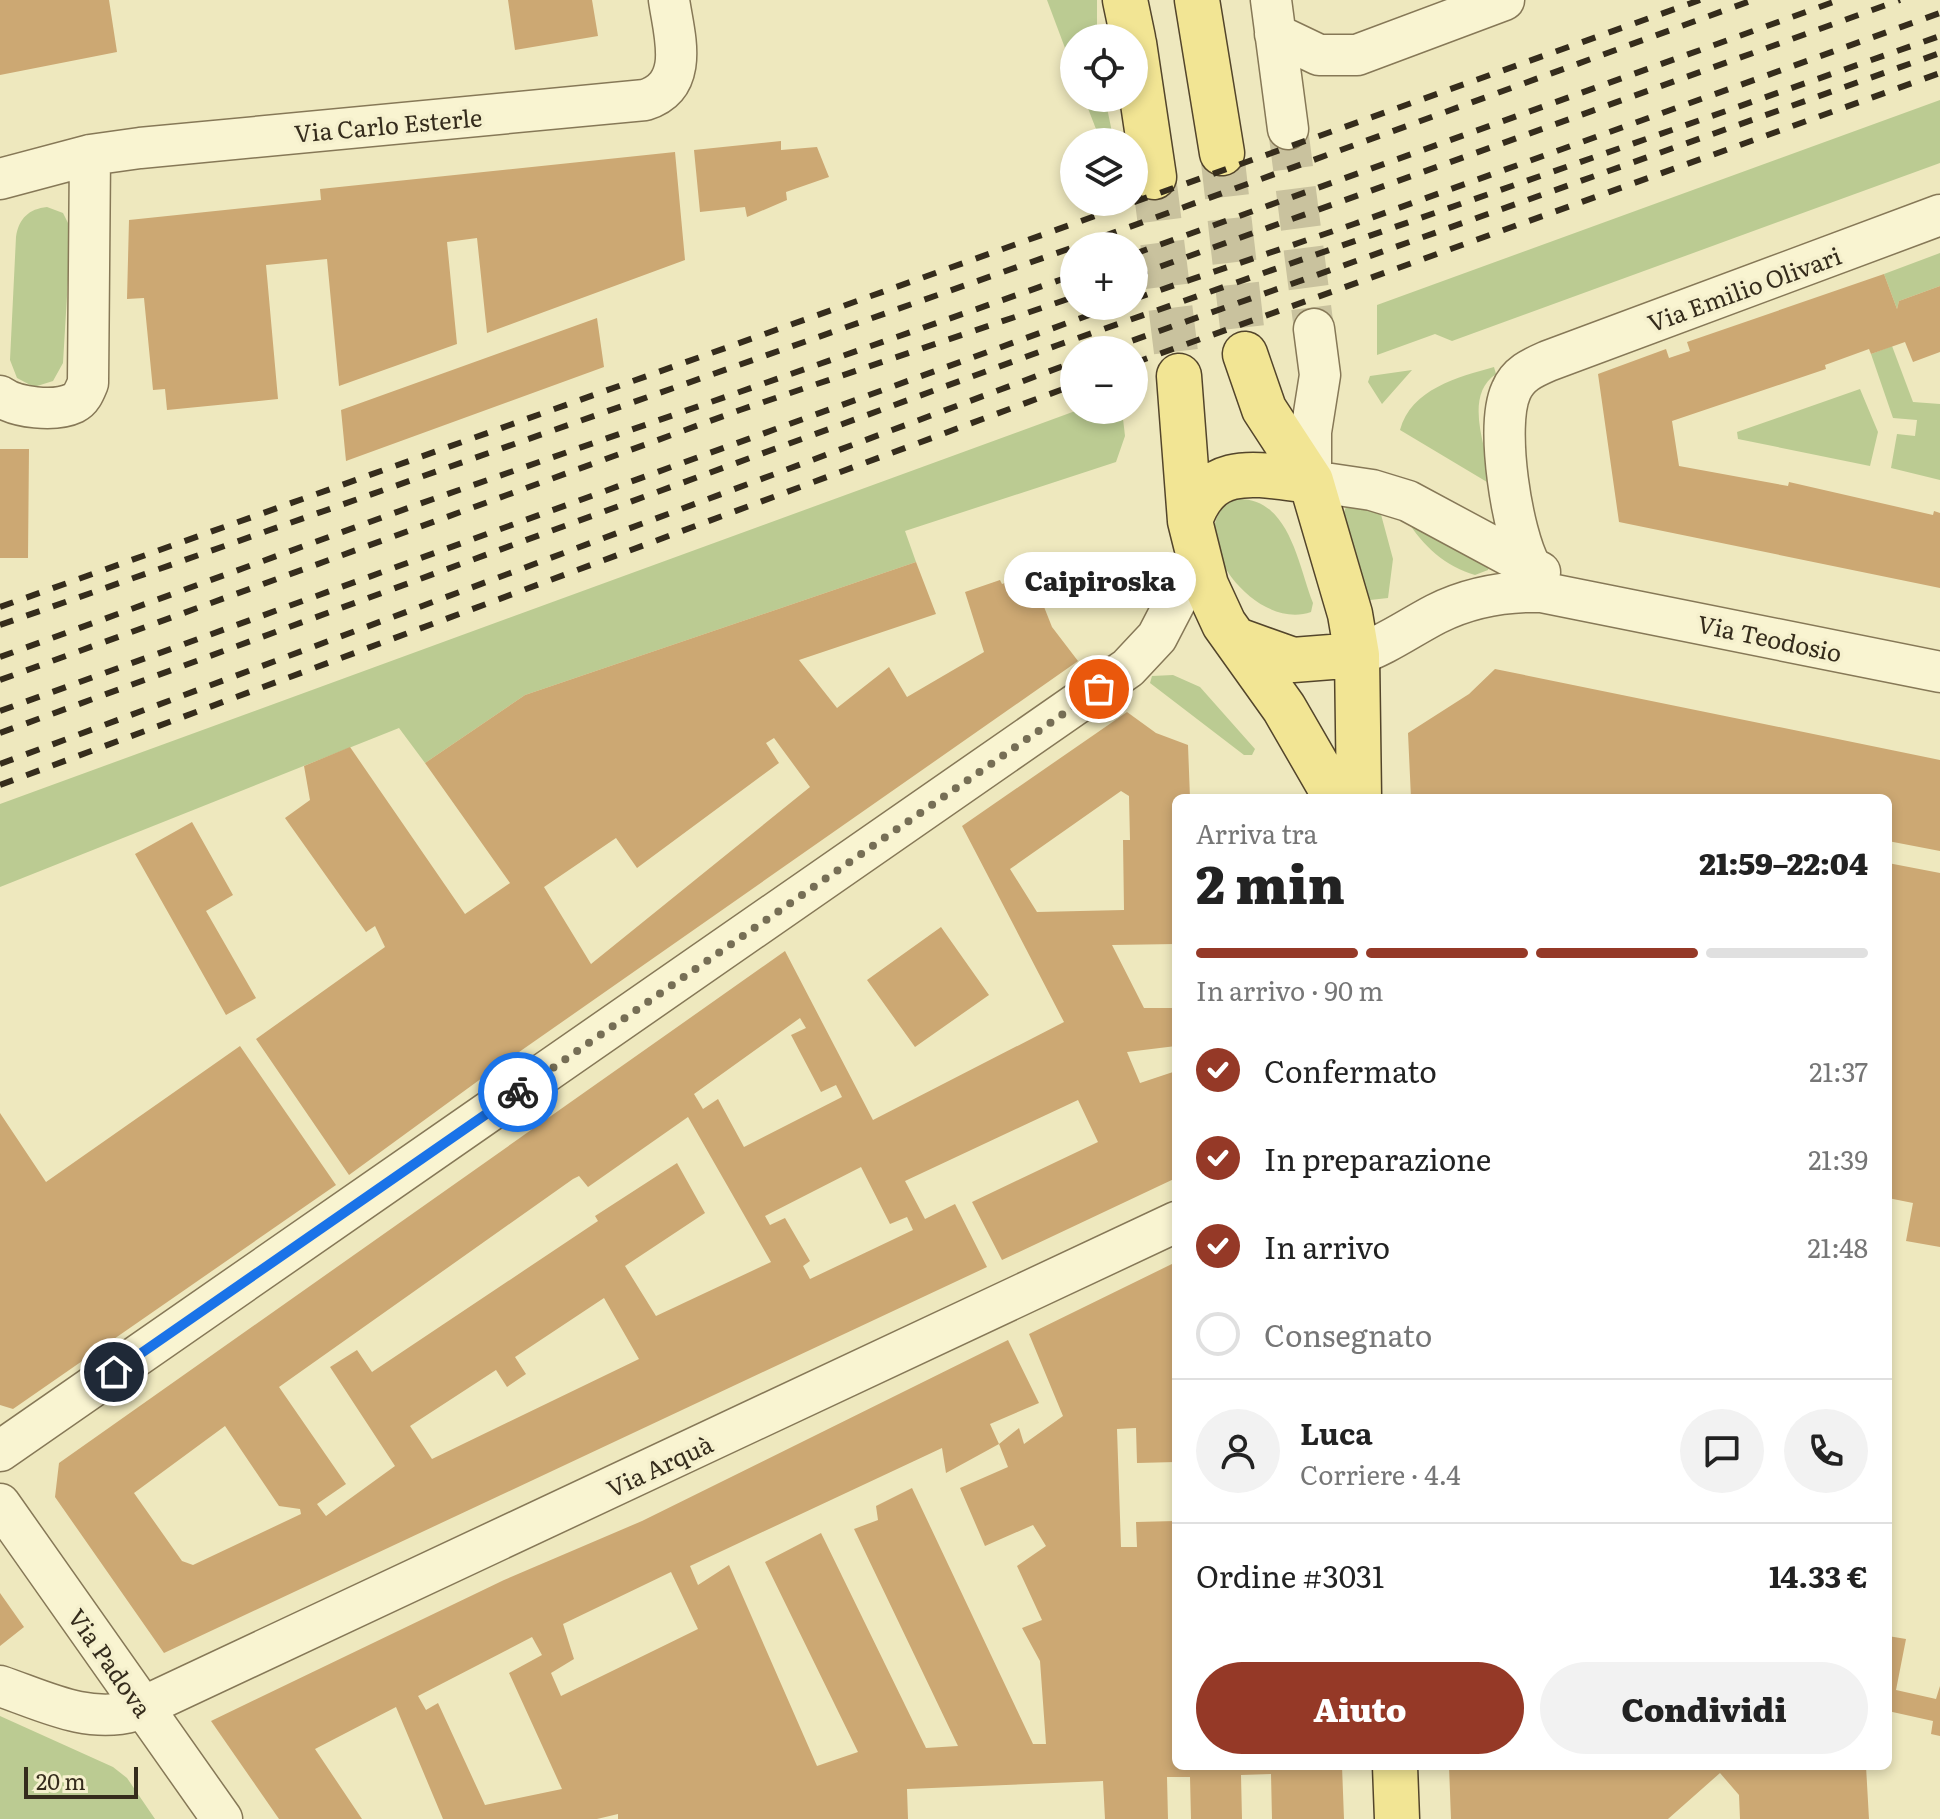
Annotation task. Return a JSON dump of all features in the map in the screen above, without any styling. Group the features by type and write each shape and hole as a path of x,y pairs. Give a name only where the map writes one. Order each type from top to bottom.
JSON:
{"main road":[{"path":"1125,0 1130,24"},
{"path":"1197,0 1222,153"},
{"path":"1144,112 1154,177"},
{"path":"1245,354 1264,409 1311,481 1350,614 1357,655 1359,794"},
{"path":"1179,376 1193,540 1212,601 1284,708 1334,794"},
{"path":"1193,540 1201,493 1221,479 1263,476 1311,481"},
{"path":"1237,640 1293,660 1357,655"},
{"path":"1395,1770 1397,1819"}],"street":[{"name":"Via Carlo Esterle","path":"0,179 90,155 635,101 660,93 675,74 677,52 669,0"},
{"path":"1273,17 1319,55 1357,55 1504,0"},
{"path":"1273,17 1288,129"},
{"path":"0,396 22,405 63,406 79,400 88,383 90,155"},
{"name":"Via Emilio Olivari","path":"1531,567 1516,533 1505,418 1508,398 1524,373 1548,361 1940,215"},
{"path":"1314,329 1320,375 1311,432 1311,481 1384,493 1408,501 1601,602"},
{"path":"0,1451 1128,668 1157,637 1193,540"},
{"path":"1357,655 1377,648 1448,608 1491,594 1541,592 1601,602"},
{"name":"Via Teodosio","path":"1601,602 1940,672"},
{"name":"Via Arquà","path":"0,1686 79,1714 116,1716 142,1707 1172,1224"},
{"name":"Via Padova","path":"0,1504 222,1819"}],"green space":[{"path":"1047,0 1097,0 1097,24 1060,24 1060,35"},
{"path":"1940,100 1940,163 1452,341 1435,334 1377,355 1377,305"},
{"path":"1089,112 1108,112 1111,128 1096,128"},
{"path":"47,207 63,213 71,229 63,363 53,381 34,387 17,378 10,360 16,237 26,216"},
{"path":"1940,253 1940,286 1899,301 1897,309 1884,274"},
{"path":"1892,346 1913,402 1940,404 1940,480 1891,468 1897,434 1915,436 1917,420 1893,418 1871,354"},
{"path":"1494,367 1496,374 1486,384 1479,409 1479,423 1492,481 1487,482 1400,430 1414,404 1425,395 1451,381"},
{"path":"1412,370 1382,404 1368,382 1370,376"},
{"path":"1860,389 1878,432 1870,466 1738,439 1737,432"},
{"path":"1060,417 1060,424 1124,424 1125,436 1116,462 905,531 916,562 525,695 425,763 399,728 0,887 0,804"},
{"path":"1236,499 1254,501 1268,508 1280,520 1296,552 1313,603 1311,612 1288,614 1266,607 1246,593 1229,574 1218,552 1214,531 1220,512"},
{"path":"1348,503 1379,507 1393,559 1388,598 1370,600 1352,568 1343,524"},
{"path":"1407,520 1489,567 1488,570 1475,575 1445,561 1427,546"},
{"path":"1173,675 1200,687 1255,749 1252,755 1244,755 1150,683 1152,676"},
{"path":"0,1716 113,1767 127,1778 155,1819 0,1819"}],"building":[{"path":"0,0 109,0 117,52 0,75"},
{"path":"508,0 592,0 598,36 515,50"},
{"path":"781,141 781,150 817,147 829,177 786,192 787,200 747,217 745,207 700,212 694,150"},
{"path":"675,152 685,260 487,333 477,238 447,242 457,344 339,386 327,259 266,265 278,399 167,410 165,389 153,390 144,298 127,299 129,220 321,200 320,189"},
{"path":"1884,274 1897,309 1899,301 1940,286 1940,352 1913,362 1905,342 1871,354 1869,349 1825,365 1826,369 1672,421 1679,466 1788,486 1789,482 1933,515 1934,511 1940,513 1940,588 1619,522 1598,374 1666,349 1669,358 1690,351 1687,342"},
{"path":"597,318 604,367 346,461 341,410"},
{"path":"0,449 29,449 28,558 0,558"},
{"path":"916,562 936,614 799,660 837,708 889,667 907,697 984,652 965,592 1000,580 1002,584 1031,574 1052,627 1078,661 482,1078 349,1175 256,1039 385,947 375,926 366,932 285,818 310,800 304,766 350,747 465,914 510,883 425,763 525,695","holes":["774,738 810,787 591,964 544,887 616,838 637,868 779,763 766,743"]},
{"path":"1495,669 1940,760 1940,851 1892,842 1892,794 1411,794 1408,733 1469,694"},
{"path":"1127,712 1156,733 1188,745 1190,794 1172,794 1172,944 1112,945 1144,1008 1172,1008 1172,1046 1127,1052 1140,1083 1172,1072 1172,1180 1002,1260 972,1202 1098,1142 1078,1100 905,1181 925,1219 955,1204 987,1267 164,1653 55,1497 59,1463 785,951 873,1120 1064,1022 962,826","holes":["1121,791 1129,796 1130,840 1123,840 1124,910 1037,912 1010,869","800,1018 806,1028 791,1035 821,1092 836,1085 842,1097 744,1147 718,1099 703,1109 694,1094","688,1117 771,1262 656,1316 625,1266 705,1213 677,1163 595,1216 598,1221 372,1372 357,1350 330,1367 395,1466 326,1516 317,1504 346,1484 279,1387 573,1179 579,1176 588,1187","861,1167 890,1224 907,1217 913,1230 810,1279 803,1266 810,1261 785,1218 770,1225 765,1216","604,1298 639,1359 432,1459 410,1426 496,1370 507,1387 526,1374 515,1357","225,1426 279,1506 300,1509 301,1514 193,1565 182,1561 134,1493"]},
{"path":"192,822 233,895 206,911 256,998 226,1015 135,854"},
{"path":"1892,864 1940,873 1940,1247 1906,1241 1913,1203 1892,1199"},
{"path":"941,927 989,995 915,1047 867,980"},
{"path":"240,1046 336,1185 13,1409 0,1405 0,1113 46,1182"},
{"path":"1172,1264 1172,1462 1137,1463 1136,1428 1117,1429 1121,1547 1137,1547 1136,1522 1172,1521 1172,1770 1342,1770 1344,1819 1272,1819 1271,1774 1241,1775 1242,1819 1191,1819 1190,1777 1167,1777 1168,1819 1105,1819 1103,1781 907,1789 908,1819 618,1819 618,1814 597,1819 443,1819 396,1707 315,1749 362,1819 279,1819 211,1721 504,1580 642,1521 1008,1340 1039,1403 990,1424 999,1444 1019,1428 1024,1444 1063,1416 1029,1334","holes":["999,1444 1008,1467 960,1488 985,1546 1033,1525 1046,1546 1017,1566 1042,1620 1022,1628 1040,1661 1046,1744 1033,1744 912,1488 876,1506 878,1520 854,1529 958,1746 926,1748 821,1533 765,1562 858,1752 817,1766 729,1565 698,1585 690,1566 942,1448 946,1473","671,1572 698,1629 561,1696 551,1673 574,1659 563,1624","532,1637 542,1655 509,1673 562,1789 485,1805 438,1703 426,1710 418,1696"]},
{"path":"0,1593 24,1627 0,1646"},
{"path":"1892,1637 1906,1639 1896,1690 1936,1699 1940,1686 1940,1736 1931,1734 1933,1721 1892,1712"},
{"path":"1449,1770 1866,1770 1869,1819 1740,1819 1739,1795 1720,1773 1668,1819 1451,1819"}],"tunnel":[{"path":"1288,129 1314,329"},
{"path":"1222,153 1245,354"},
{"path":"1154,177 1179,376"}],"railway":[{"path":"0,607 1700,0"},
{"path":"1115,232 1753,0"},
{"path":"1148,249 1839,0"},
{"path":"1148,271 1900,0"},
{"path":"1148,294 1354,224 1940,13"},
{"path":"0,733 1058,345 1940,36"},
{"path":"1145,336 1940,53"},
{"path":"1148,358 1940,73"},
{"path":"0,625 1060,252"},
{"path":"0,657 419,504 1060,280"},
{"path":"0,680 740,410 1060,302"},
{"path":"0,711 1075,320"},
{"path":"0,764 1060,367"},
{"path":"0,785 1060,390"}],"way so far":[{"path":"518,1092 1099,689"}],"place":[{"name":"Caipiroska","path":"1099,689"}],"route":[{"path":"114,1372 518,1092"}]}
